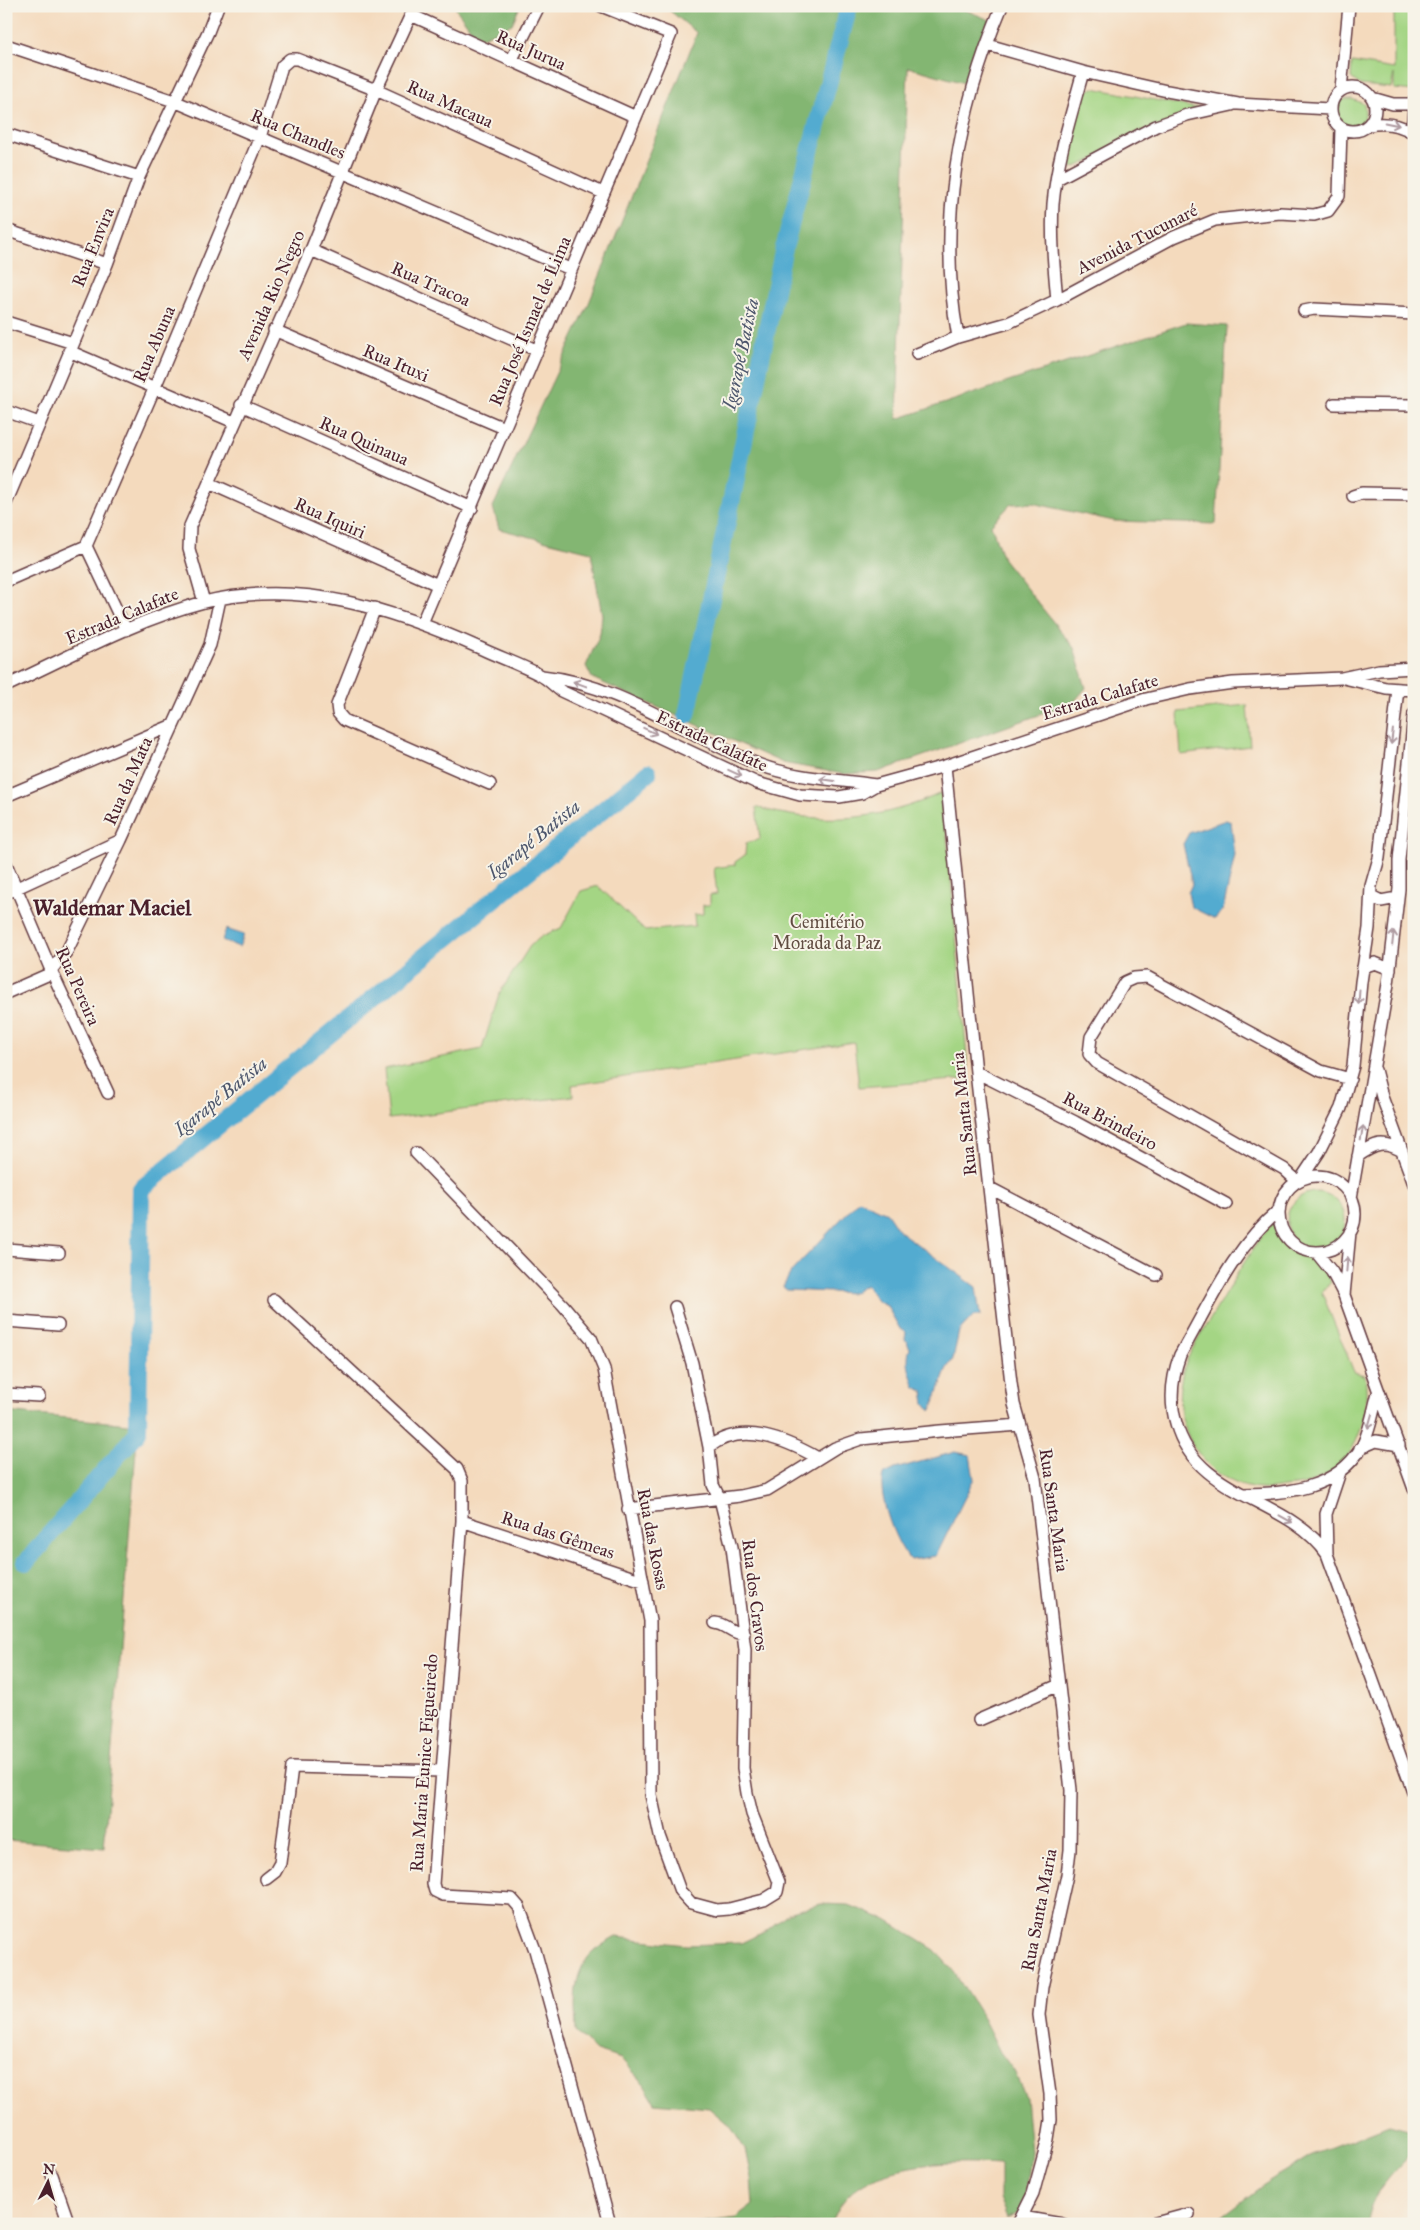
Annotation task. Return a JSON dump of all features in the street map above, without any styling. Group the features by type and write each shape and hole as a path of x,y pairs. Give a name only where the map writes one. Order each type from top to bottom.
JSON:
{"street":[{"name":"Rua Envira","path":"7,501 107,264 139,177 208,32 218,6"},
{"path":"511,61 540,6"},
{"name":"Rua José Ismael de Lima","path":"422,623 472,508 570,269 671,34 602,6"},
{"path":"958,337 952,308 950,266 955,172 969,98 1002,6"},
{"path":"1341,89 1359,87 1372,98 1393,104 1414,105 1413,132 1383,122 1353,131 1341,128 1333,120 1330,109 1333,98 1341,89 1349,6"},
{"name":"Rua Jurua","path":"413,11 511,61 636,117"},
{"name":"Avenida Rio Negro","path":"204,602 189,549 188,536 190,526 310,250 376,90 413,11"},
{"name":"Rua Chandles","path":"6,45 174,101 570,269"},
{"path":"988,45 1138,86 1238,104 1330,109"},
{"name":"Rua Macaua","path":"282,66 290,59 297,59 376,90 603,193"},
{"name":"Rua Abuna","path":"86,546 260,137 282,66"},
{"name":"Avenida Tucunaré","path":"1057,300 1053,235 1054,203 1057,179 1083,72"},
{"path":"1369,125 1374,115 1372,98"},
{"path":"1057,179 1156,126 1187,115 1238,104"},
{"name":"Avenida Tucunaré","path":"917,354 958,337 1008,323 1057,300 1174,237 1215,220 1272,213 1314,215 1328,211 1339,196 1341,128"},
{"path":"6,134 139,177"},
{"path":"6,230 107,264"},
{"name":"Rua Tracoa","path":"310,250 536,350"},
{"path":"1304,311 1314,309 1414,314"},
{"path":"6,322 71,347 234,422"},
{"name":"Rua Ituxi","path":"274,330 504,428"},
{"path":"1334,404 1414,406"},
{"name":"Rua Quinaua","path":"241,405 472,508"},
{"path":"6,411 39,422"},
{"name":"Rua Iquiri","path":"208,483 438,585"},
{"path":"1353,496 1362,492 1414,494"},
{"path":"6,581 86,546 126,630"},
{"name":"Estrada Calafate","path":"6,686 126,630 204,602 278,594 331,605 375,608 422,623 542,676 561,691 757,783 800,795 851,795 876,785 945,766 1146,699 1190,689 1233,683 1342,678 1391,669 1414,668"},
{"name":"Rua da Mata","path":"51,970 66,951 121,840 210,646 220,599"},
{"path":"375,608 337,706 338,713 344,720 490,784"},
{"path":"1350,1232 1336,1247 1316,1252 1302,1249 1290,1242 1282,1230 1279,1210 1284,1193 1299,1180 1333,1125 1341,1108 1350,1078 1356,1043 1363,967 1369,928 1371,886 1378,858 1392,689 1383,683 1384,675 1391,669"},
{"name":"Estrada Calafate","path":"542,676 566,679 616,697 761,765 821,780 876,785"},
{"name":"Estrada Calafate","path":"1342,678 1392,689 1414,690"},
{"path":"1351,1198 1390,968 1414,714"},
{"path":"6,796 173,726"},
{"name":"Rua Santa Maria","path":"945,766 976,1072 1012,1390 1035,1478 1071,1790 1070,1850 1067,1875 1042,1987 1039,2015 1050,2094 1050,2130 1033,2194 1020,2220"},
{"path":"11,891 121,840"},
{"name":"Rua Pereira","path":"6,864 11,891 51,970 108,1093"},
{"path":"1371,896 1381,901 1397,898"},
{"path":"1363,967 1375,963 1390,968"},
{"path":"6,994 47,975 51,970"},
{"path":"1344,1295 1350,1232 1355,1212 1351,1198 1341,1185 1334,1180 1318,1176 1299,1180 1284,1169 1097,1063 1089,1054 1091,1038 1125,982 1134,978 1146,977 1321,1070 1350,1078"},
{"path":"1374,1066 1382,1097 1414,1184"},
{"name":"Rua Brindeiro","path":"976,1072 1075,1122 1226,1204"},
{"path":"1358,1156 1378,1144 1389,1144 1402,1151"},
{"name":"Rua das Rosas","path":"416,1153 563,1305 597,1347 604,1369 652,1640 652,1801 674,1877 687,1900 716,1910 764,1900 774,1895 779,1889"},
{"path":"990,1188 1051,1218 1156,1275"},
{"path":"1279,1210 1258,1228 1234,1260 1180,1355 1173,1378 1174,1416 1187,1448 1206,1472 1307,1533 1327,1554"},
{"path":"6,1249 59,1253"},
{"path":"1316,1252 1332,1272 1344,1295 1414,1489"},
{"name":"Rua Maria Eunice Figueiredo","path":"274,1300 456,1469 462,1481 462,1521 432,1876 435,1891 450,1896 509,1898 519,1907 535,1950 610,2224"},
{"name":"Rua dos Cravos","path":"675,1307 692,1363 709,1447 713,1485 720,1499 732,1547 744,1634 746,1674 743,1768 752,1814 780,1882 779,1889"},
{"path":"6,1321 58,1325"},
{"path":"1378,1393 1360,1448 1340,1472 1326,1514 1327,1554 1410,1770 1414,1794"},
{"path":"6,1394 39,1396"},
{"path":"628,1509 720,1499 767,1490 835,1448 867,1438 940,1430 1020,1426"},
{"path":"709,1447 729,1436 758,1435 791,1444 818,1458"},
{"path":"1360,1448 1376,1440 1398,1446"},
{"path":"1244,1494 1287,1493 1309,1486 1340,1472"},
{"name":"Rua das Gêmeas","path":"462,1521 643,1581"},
{"path":"715,1623 722,1624 735,1634 744,1634"},
{"path":"979,1720 1059,1685"},
{"path":"266,1879 280,1863 292,1767 441,1771"},
{"path":"52,2176 69,2224"},
{"path":"1152,2224 1189,2214"},
{"path":"1020,2220 1062,2224"}],"green space":[{"path":"457,6 520,6 512,24 478,39 456,9"},
{"path":"664,6 955,6 990,20 968,84 908,67 897,419 1186,323 1227,326 1216,524 1114,521 1032,503 1011,504 991,525 1003,559 1074,648 1086,688 1073,703 878,772 843,774 783,763 592,678 586,666 600,634 602,615 591,552 499,529 493,507 587,308 697,33"},
{"path":"1394,6 1414,6 1414,91 1394,89 1394,74 1391,88 1360,85 1351,78 1352,62 1394,69"},
{"path":"1093,88 1202,109 1074,168 1068,166 1067,159 1083,93"},
{"path":"1345,99 1352,99 1364,104 1365,117 1357,128 1348,129 1337,125 1335,113 1338,103"},
{"path":"1247,705 1250,746 1181,755 1178,712"},
{"name":"Cemitério Morada da Paz","path":"943,792 969,1079 859,1087 854,1042 572,1085 573,1096 389,1119 384,1069 482,1049 499,994 530,946 542,936 561,928 581,891 598,886 645,931 695,926 694,915 703,914 703,905 710,905 710,895 717,894 714,868 735,865 735,862 745,855 746,843 760,839 756,807 804,817 851,818 897,809"},
{"path":"1310,1192 1322,1192 1337,1200 1345,1215 1345,1227 1337,1242 1322,1250 1310,1250 1295,1242 1287,1227 1287,1215 1295,1200"},
{"path":"1273,1221 1284,1240 1318,1265 1331,1282 1322,1293 1354,1372 1365,1375 1366,1392 1362,1425 1356,1441 1348,1456 1337,1468 1323,1478 1306,1484 1264,1489 1242,1486 1225,1478 1210,1466 1188,1436 1179,1400 1185,1365 1192,1350 1247,1258"},
{"path":"6,1412 138,1425 104,1848 6,1840"},
{"path":"821,1904 849,1905 886,1920 935,1950 954,1972 984,2020 1000,2052 1014,2071 1026,2098 1031,2152 1025,2207 1008,2219 1000,2198 1000,2164 954,2163 903,2168 879,2176 858,2187 842,2203 832,2224 691,2224 736,2218 753,2205 751,2178 745,2149 730,2126 709,2108 655,2103 641,2080 621,2059 596,2051 576,2032 576,1990 581,1970 593,1952 616,1937 686,1945 741,1943 766,1931 788,1913"},
{"path":"1389,2125 1412,2131 1414,2151 1391,2175 1378,2193 1373,2203 1368,2224 1212,2224 1262,2186 1310,2156"}],"water":[{"path":"1226,820 1231,822 1235,855 1223,910 1215,919 1191,907 1188,893 1192,884 1183,844 1189,833"},
{"path":"226,929 244,935 239,947 222,940"},
{"path":"859,1200 887,1213 899,1231 976,1287 980,1316 973,1316 959,1331 953,1359 947,1368 931,1411 925,1403 923,1391 915,1387 910,1372 908,1358 910,1348 905,1339 906,1332 900,1329 887,1306 877,1301 866,1285 853,1293 787,1290 783,1287 791,1272"},
{"path":"955,1452 970,1455 974,1479 936,1556 911,1560 899,1544 889,1520 883,1494 883,1475 895,1469"}],"waterway":[{"name":"Igarapé Batista","path":"687,715 783,252 849,6"},
{"name":"Igarapé Batista","path":"26,1562 138,1432 141,1189 648,773"}],"district":[{"name":"Waldemar Maciel","path":"112,907"}]}
